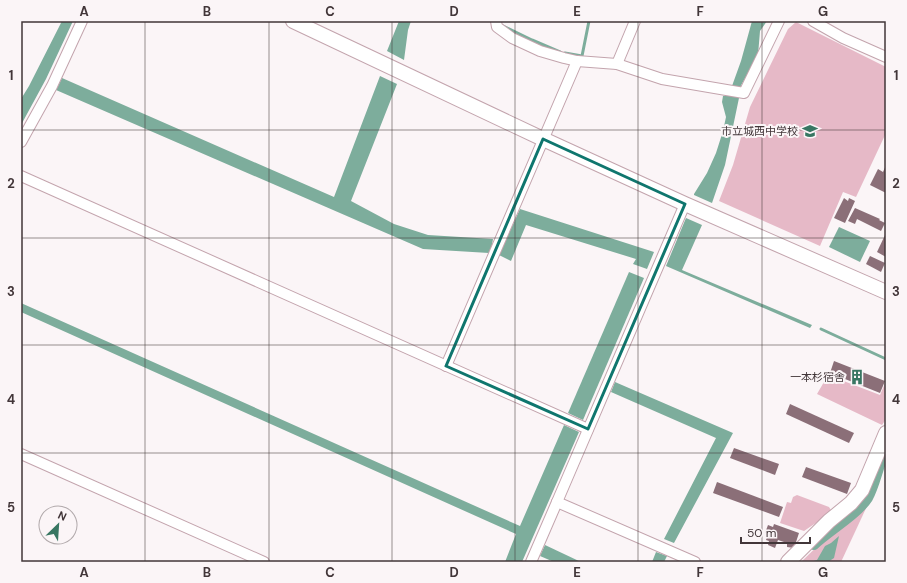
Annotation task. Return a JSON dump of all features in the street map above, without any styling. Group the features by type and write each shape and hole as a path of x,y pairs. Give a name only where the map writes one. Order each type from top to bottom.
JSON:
{"street":[{"path":"21,142 52,86 82,21"},
{"path":"293,21 684,204 886,292"},
{"path":"496,21 497,27 512,38 540,51 577,61 617,64 662,79 744,93 779,21"},
{"path":"617,64 635,21"},
{"path":"813,21 843,38 886,57"},
{"path":"446,366 577,61"},
{"path":"21,176 588,429"},
{"path":"531,562 684,204"},
{"path":"788,562 829,521 851,503 862,490 880,464 886,433"},
{"path":"21,454 264,562"},
{"path":"557,502 695,562"}],"highlighted area":[{"path":"543,139 685,204 588,429 446,366"}],"shaded area":[{"path":"62,21 73,21 46,79 21,125 21,99"},
{"path":"399,21 411,21 408,30 404,60 387,51"},
{"path":"752,21 767,21 760,31 758,55 736,96 739,98 725,165 712,203 694,194 707,173 716,153 726,117 722,102 723,96 730,95"},
{"name":"市立城西中学校","path":"796,22 886,67 886,133 856,197 843,192 820,246 719,201 733,165 750,107 788,29"},
{"path":"380,76 397,84 351,201 394,224 428,235 493,239 489,253 423,249 56,90 62,78 334,197"},
{"path":"520,209 654,252 647,269 633,264 636,259 526,225 511,261 499,255"},
{"path":"686,218 702,225 682,270 812,325 810,328 666,266"},
{"path":"839,227 870,241 860,262 829,247"},
{"path":"629,272 644,278 583,420 568,413"},
{"path":"21,303 520,526 564,425 579,432 522,562 505,562 516,534 21,312"},
{"path":"828,375 880,395 886,381 886,419 882,425 817,394"},
{"path":"615,382 733,433 674,543 664,539 716,438 611,392"},
{"path":"797,495 829,507 832,512 804,531 780,523 787,502 791,503 793,497"},
{"path":"868,504 841,562 801,562 827,537"},
{"path":"839,536 834,558 828,562 810,562 817,560 825,546"},
{"path":"545,545 581,562 554,562 540,556"},
{"path":"656,552 667,556 664,562 652,562"}],"building":[{"path":"886,165 886,193 870,185 878,169 883,172"},
{"path":"844,198 848,201 849,198 855,201 845,223 834,218"},
{"path":"855,208 880,219 879,220 885,223 881,231 857,219 855,224 848,221"},
{"path":"886,233 886,257 877,252"},
{"path":"870,256 885,263 881,272 866,264"},
{"name":"一本杉宿舎","path":"834,361 885,381 880,393 830,373"},
{"path":"790,404 854,433 849,443 786,414"},
{"path":"734,448 779,464 775,475 730,458"},
{"path":"806,467 851,483 847,494 802,477"},
{"path":"717,482 783,507 779,517 713,493"},
{"path":"774,524 799,533 794,548 787,547 787,543 778,540 775,548 768,545 769,541 766,540 768,534 765,533 768,525 773,527"}],"waterway":[{"path":"565,53 582,56 589,21"},
{"path":"503,26 560,52"},
{"path":"821,329 886,359"},
{"path":"814,545 857,510 868,498 886,451"}],"place":[{"name":"市立城西中学校","path":"810,131"},
{"name":"一本杉宿舎","path":"857,377"}]}
